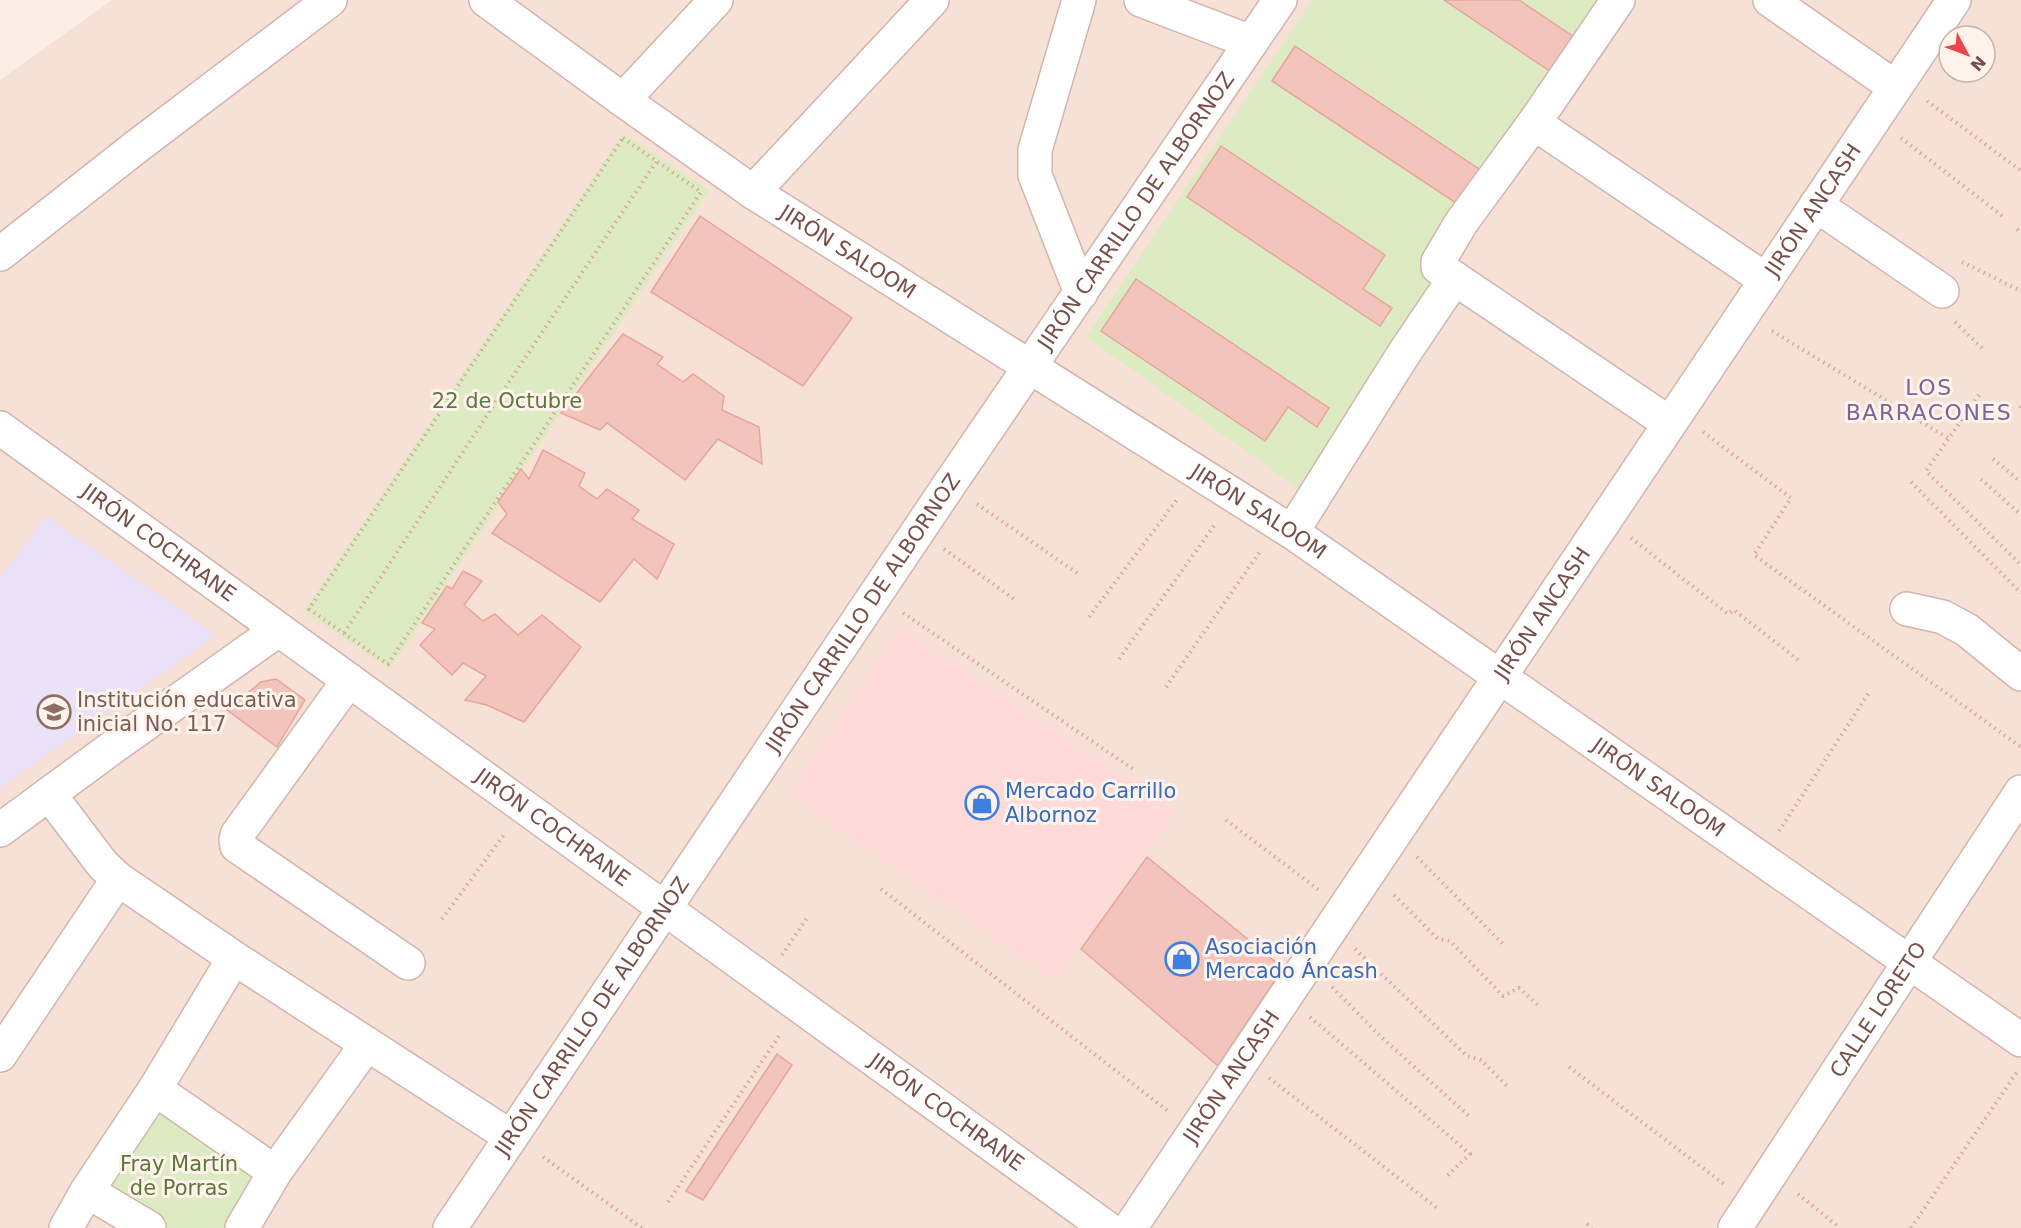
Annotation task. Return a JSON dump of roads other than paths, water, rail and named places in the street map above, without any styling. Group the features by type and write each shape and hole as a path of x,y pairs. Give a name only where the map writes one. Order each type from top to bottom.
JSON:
{"street":[{"path":"0,254 136,147 330,0"},
{"path":"623,100 716,0"},
{"path":"753,192 932,0"},
{"path":"1079,0 1035,150 1035,175 1081,293"},
{"path":"1141,0 1251,42"},
{"name":"JIRÓN CARRILLO DE ALBORNOZ","path":"450,1228 949,485 1280,0"},
{"path":"1618,0 1534,123 1461,223 1438,262 1438,267 1673,418"},
{"path":"1770,0 1897,84"},
{"name":"JIRÓN ANCASH","path":"1130,1228 1954,0"},
{"name":"JIRÓN SALOOM","path":"492,1 623,100 753,192 1286,529 2021,1040"},
{"path":"1534,123 1766,280"},
{"path":"1816,205 1947,305"},
{"path":"1286,529 1454,279"},
{"name":"JIRÓN COCHRANE","path":"0,428 1107,1228"},
{"path":"1907,609 1943,617 1967,630 2021,674"},
{"path":"0,830 278,630"},
{"path":"349,680 237,835 237,846 408,963"},
{"name":"CALLE LORETO","path":"1743,1216 2021,792"},
{"path":"49,794 103,864 118,879 234,958 511,1137"},
{"path":"0,1055 118,879"},
{"path":"66,1228 87,1191 155,1089 234,958"},
{"path":"242,1228 275,1172 367,1044"},
{"path":"155,1089 275,1172"},
{"path":"87,1191 149,1228"}],"place":[{"name":"Institución educativa inicial No. 117","path":"54,712"},
{"name":"Mercado Carrillo Albornoz","path":"982,803"},
{"name":"Asociación Mercado Áncash","path":"1182,959"}],"district":[{"name":"LOS BARRACONES","path":"1929,400"}],"park label":[{"name":"22 de Octubre","path":"507,401"},
{"name":"Fray Martín de Porras","path":"179,1176"}]}
